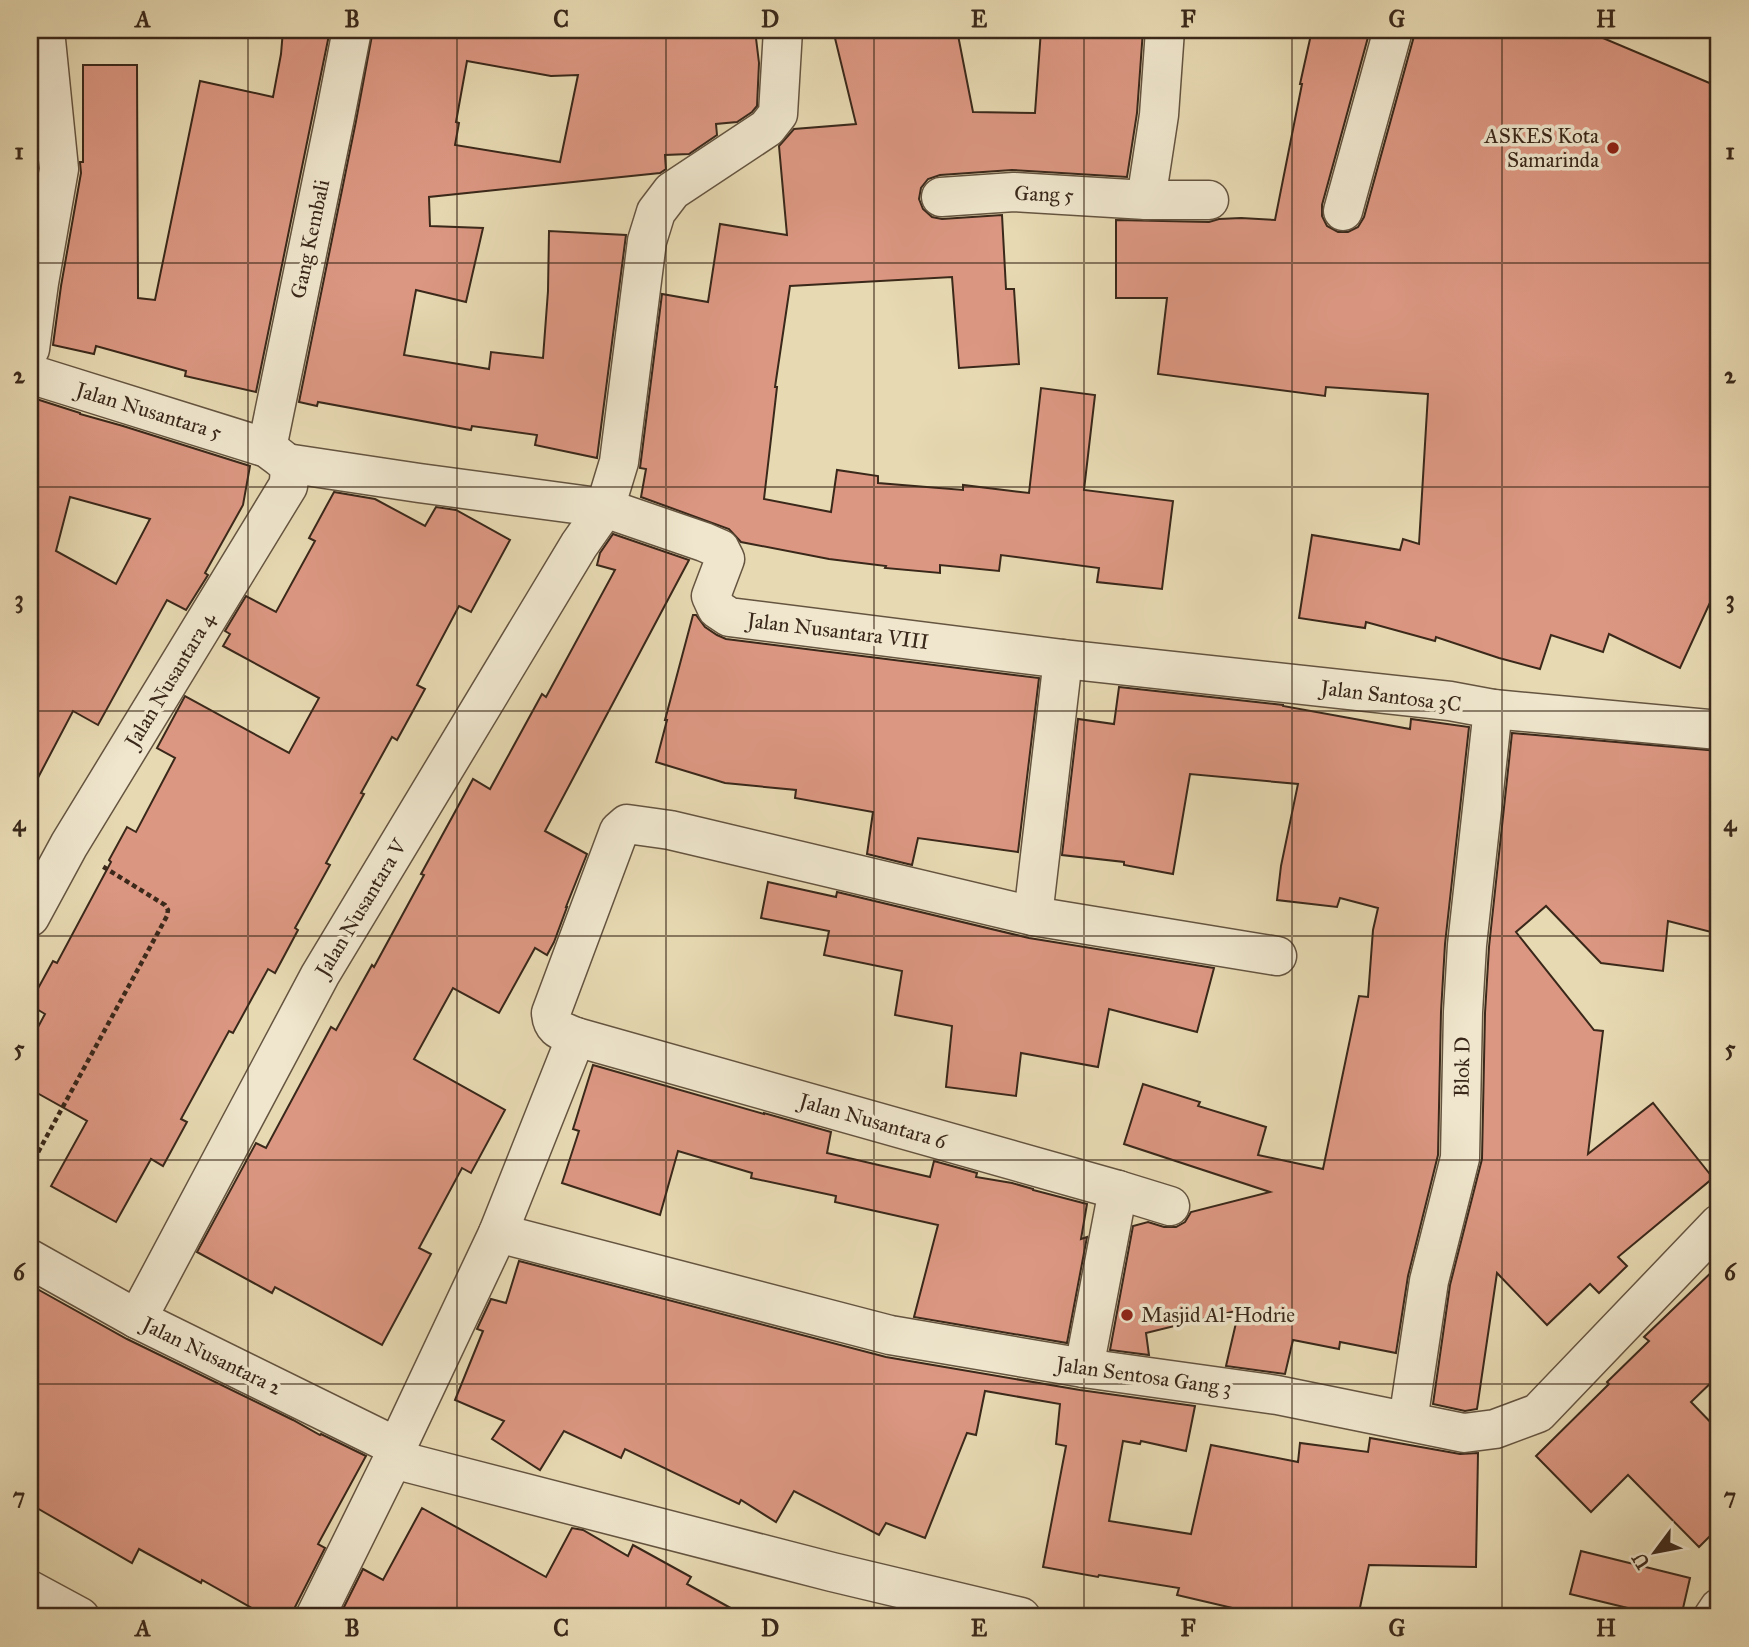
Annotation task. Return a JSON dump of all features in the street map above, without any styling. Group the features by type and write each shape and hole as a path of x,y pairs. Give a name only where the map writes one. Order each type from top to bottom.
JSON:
{"street":[{"path":"30,349 59,169 45,30"},
{"name":"Gang Kembali","path":"277,455 352,30"},
{"name":"Jalan Nusantara V","path":"138,1319 320,975 579,545 605,508 619,462 647,241 656,212 672,191 766,128 778,114 783,30"},
{"path":"1146,200 1159,115 1166,30"},
{"path":"1343,211 1393,30"},
{"name":"Gang 5","path":"942,197 1014,192 1146,200 1209,200"},
{"name":"Jalan Nusantara 5","path":"30,374 277,455 419,483 605,508"},
{"name":"Jalan Nusantara 4","path":"30,917 69,845 288,486 290,474 277,455"},
{"name":"Jalan Nusantara VIII","path":"605,508 720,549 725,559 712,596 717,609 729,617 1063,659"},
{"path":"1033,916 1063,659"},
{"name":"Jalan Santosa 3C","path":"1063,659 1450,701 1493,709 1719,730"},
{"name":"Blok D","path":"1408,1422 1429,1281 1460,1158 1467,945 1493,709"},
{"path":"314,1617 395,1453 498,1233 576,1037 555,1028 551,1022 551,1013 619,831 627,824 670,830 1033,916 1278,956"},
{"name":"Jalan Nusantara 6","path":"576,1037 1118,1189 1170,1206"},
{"path":"1084,1368 1118,1189"},
{"name":"Jalan Sentosa Gang 3","path":"498,1233 890,1335 1084,1368 1278,1395 1464,1433 1495,1429 1538,1413 1719,1224"},
{"name":"Jalan Nusantara 2","path":"30,1259 138,1319 395,1453 832,1572 1021,1617"},
{"path":"30,1590 80,1617"},
{"path":"1713,1617 1719,1608"}],"path":[{"path":"30,1167 168,910 166,905 69,845"}],"building":[{"path":"283,30 330,30 256,392 185,376 186,371 96,346 94,354 53,345 81,173 80,162 83,162 83,65 137,65 138,298 155,300 200,81 273,97"},
{"path":"373,30 755,30 759,63 757,106 737,122 716,124 717,135 689,154 665,155 666,169 660,173 429,197 430,226 483,228 466,302 416,290 404,355 489,369 491,352 543,358 549,231 626,235 597,458 535,445 537,435 472,426 471,430 318,402 317,406 299,402","holes":["467,61 551,76 578,75 560,162 455,145 459,123 456,122"]},
{"path":"833,30 957,30 973,112 1035,113 1041,30 1143,30 1137,113 1127,177 1012,170 940,175 928,179 921,188 919,199 923,209 932,217 942,219 1002,215 1006,289 1014,289 1019,364 959,368 952,277 790,286 775,387 764,499 831,512 837,470 878,476 878,483 963,490 963,485 1029,493 1041,388 1095,395 1084,490 1173,501 1162,589 1097,582 1099,568 1001,555 999,571 940,565 940,573 829,559 741,542 729,529 641,497 646,469 640,468 662,294 708,302 720,224 787,235 779,146 794,129 856,124"},
{"path":"1312,30 1370,30 1322,205 1322,216 1327,226 1338,232 1348,232 1358,227 1364,217 1414,30 1584,30 1719,87 1719,583 1680,668 1609,634 1603,652 1551,635 1540,669 1436,637 1435,641 1366,622 1365,628 1299,618 1312,535 1400,550 1403,539 1419,544 1428,394 1326,387 1325,396 1158,374 1167,298 1116,298 1116,220 1275,220"},
{"path":"30,174 36,176 30,209"},
{"path":"30,397 250,466 243,505 205,573 208,575 186,610 167,600 98,725 73,711 30,793","holes":["70,497 150,519 116,584 56,551"]},
{"path":"334,492 375,499 425,526 436,507 456,510 510,540 471,612 459,606 417,685 425,689 397,740 392,737 361,793 364,794 326,863 330,865 295,928 298,930 275,973 268,969 233,1033 229,1031 181,1119 187,1122 163,1166 151,1159 116,1222 51,1186 87,1121 30,1089 30,1042 45,1014 30,1003 53,961 57,963 127,827 136,832 175,758 157,748 185,696 289,753 319,698 223,646 230,634 225,631 246,596 276,612 315,541 309,538"},
{"path":"613,534 689,560 545,831 587,854 547,955 535,948 499,1013 453,988 414,1059 505,1110 471,1173 462,1168 419,1248 431,1254 382,1345 275,1287 272,1293 197,1252 256,1143 266,1148 331,1027 336,1030 372,965 374,967 473,779 490,789 542,694 546,697 615,570 597,565 600,553"},
{"path":"693,615 696,615 705,627 726,639 1039,678 1018,852 918,838 912,865 867,854 873,812 795,798 796,790 725,783 656,762"},
{"path":"1119,687 1283,705 1410,729 1411,719 1469,727 1445,944 1438,1155 1408,1276 1396,1353 1340,1342 1339,1349 1293,1340 1285,1374 1226,1366 1239,1310 1146,1333 1149,1355 1110,1350 1133,1226 1148,1222 1164,1227 1176,1227 1185,1222 1191,1212 1270,1192 1124,1144 1143,1084 1200,1102 1198,1106 1266,1127 1258,1155 1323,1169 1359,996 1368,997 1373,930 1378,908 1340,898 1337,907 1277,900 1281,866 1298,784 1190,774 1173,874 1124,865 1124,862 1062,855 1078,719 1114,724"},
{"path":"1512,733 1719,751 1719,934 1668,921 1663,971 1601,963 1546,906 1516,932 1594,1030 1603,1031 1588,1154 1653,1103 1713,1178 1618,1257 1627,1266 1599,1293 1590,1284 1547,1325 1497,1273 1477,1409 1465,1411 1433,1404 1450,1285 1482,1159 1489,947"},
{"path":"768,882 836,897 837,892 1029,938 1214,968 1197,1032 1109,1009 1098,1067 1021,1053 1016,1096 946,1087 952,1026 895,1015 902,971 824,955 829,931 761,918"},
{"path":"593,1065 831,1132 827,1153 930,1177 934,1161 977,1173 976,1177 1012,1183 1087,1204 1081,1239 1087,1237 1067,1343 914,1317 938,1225 835,1202 836,1196 751,1178 752,1173 678,1151 660,1215 562,1183 579,1131 573,1129"},
{"path":"519,1261 886,1357 1080,1390 1195,1406 1186,1451 1141,1441 1140,1444 1123,1441 1109,1521 1191,1534 1211,1445 1298,1462 1300,1443 1368,1452 1370,1438 1460,1454 1478,1453 1476,1567 1369,1565 1358,1617 1271,1617 1177,1595 1179,1588 1043,1567 1066,1446 1056,1444 1060,1404 985,1391 976,1435 967,1433 925,1538 886,1523 879,1535 794,1491 776,1522 741,1500 739,1504 625,1449 621,1458 564,1431 540,1470 492,1439 504,1421 455,1400 483,1331 477,1329 491,1299 506,1303"},
{"path":"1719,1265 1719,1375 1691,1402 1719,1431 1719,1527 1699,1547 1628,1475 1591,1512 1536,1456 1649,1341 1644,1337"},
{"path":"30,1285 127,1339 366,1456 318,1544 325,1548 295,1607 293,1617 268,1617 139,1549 132,1563 30,1504"},
{"path":"422,1508 546,1577 572,1528 583,1530 628,1556 633,1545 691,1577 687,1584 747,1617 339,1617 363,1569 383,1580"},
{"path":"1581,1551 1690,1578 1681,1617 1665,1617 1570,1594"}],"place":[{"name":"ASKES Kota Samarinda","path":"1613,148"},
{"name":"Masjid Al-Hodrie","path":"1127,1315"}]}
